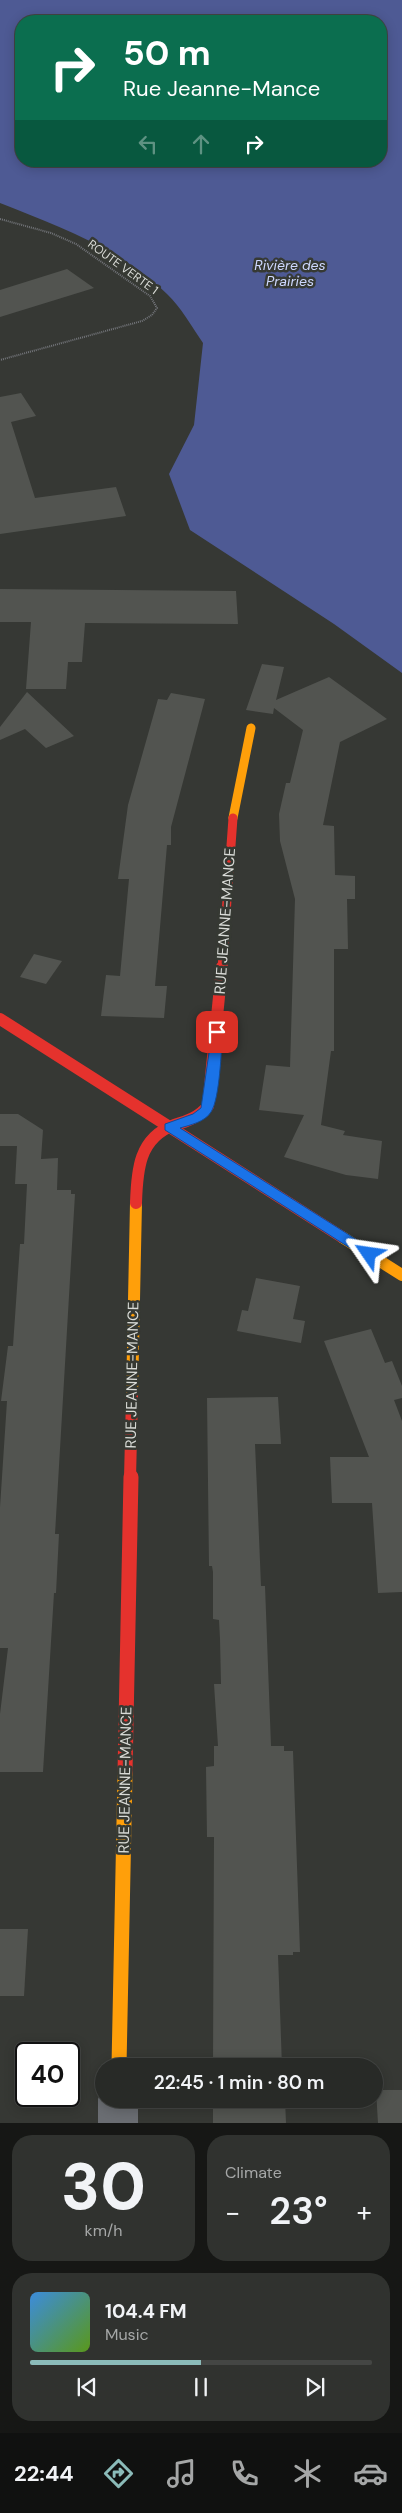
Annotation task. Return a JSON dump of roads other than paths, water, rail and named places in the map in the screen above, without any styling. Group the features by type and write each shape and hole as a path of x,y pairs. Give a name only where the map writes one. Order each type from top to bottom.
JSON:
{"street":[{"name":"RUE JEANNE-MANCE","path":"119,2058 137,1166 140,1150 148,1140 169,1127 203,1114 208,1106 218,1023 234,810 251,728"},
{"path":"0,1019 402,1275"},
{"path":"118,2108 118,2123"}],"water":[{"name":"Rivière des Prairies","path":"0,0 402,0 402,673 334,624 190,530 169,474 194,425 203,343 182,311 149,278 109,251 0,203"}]}
